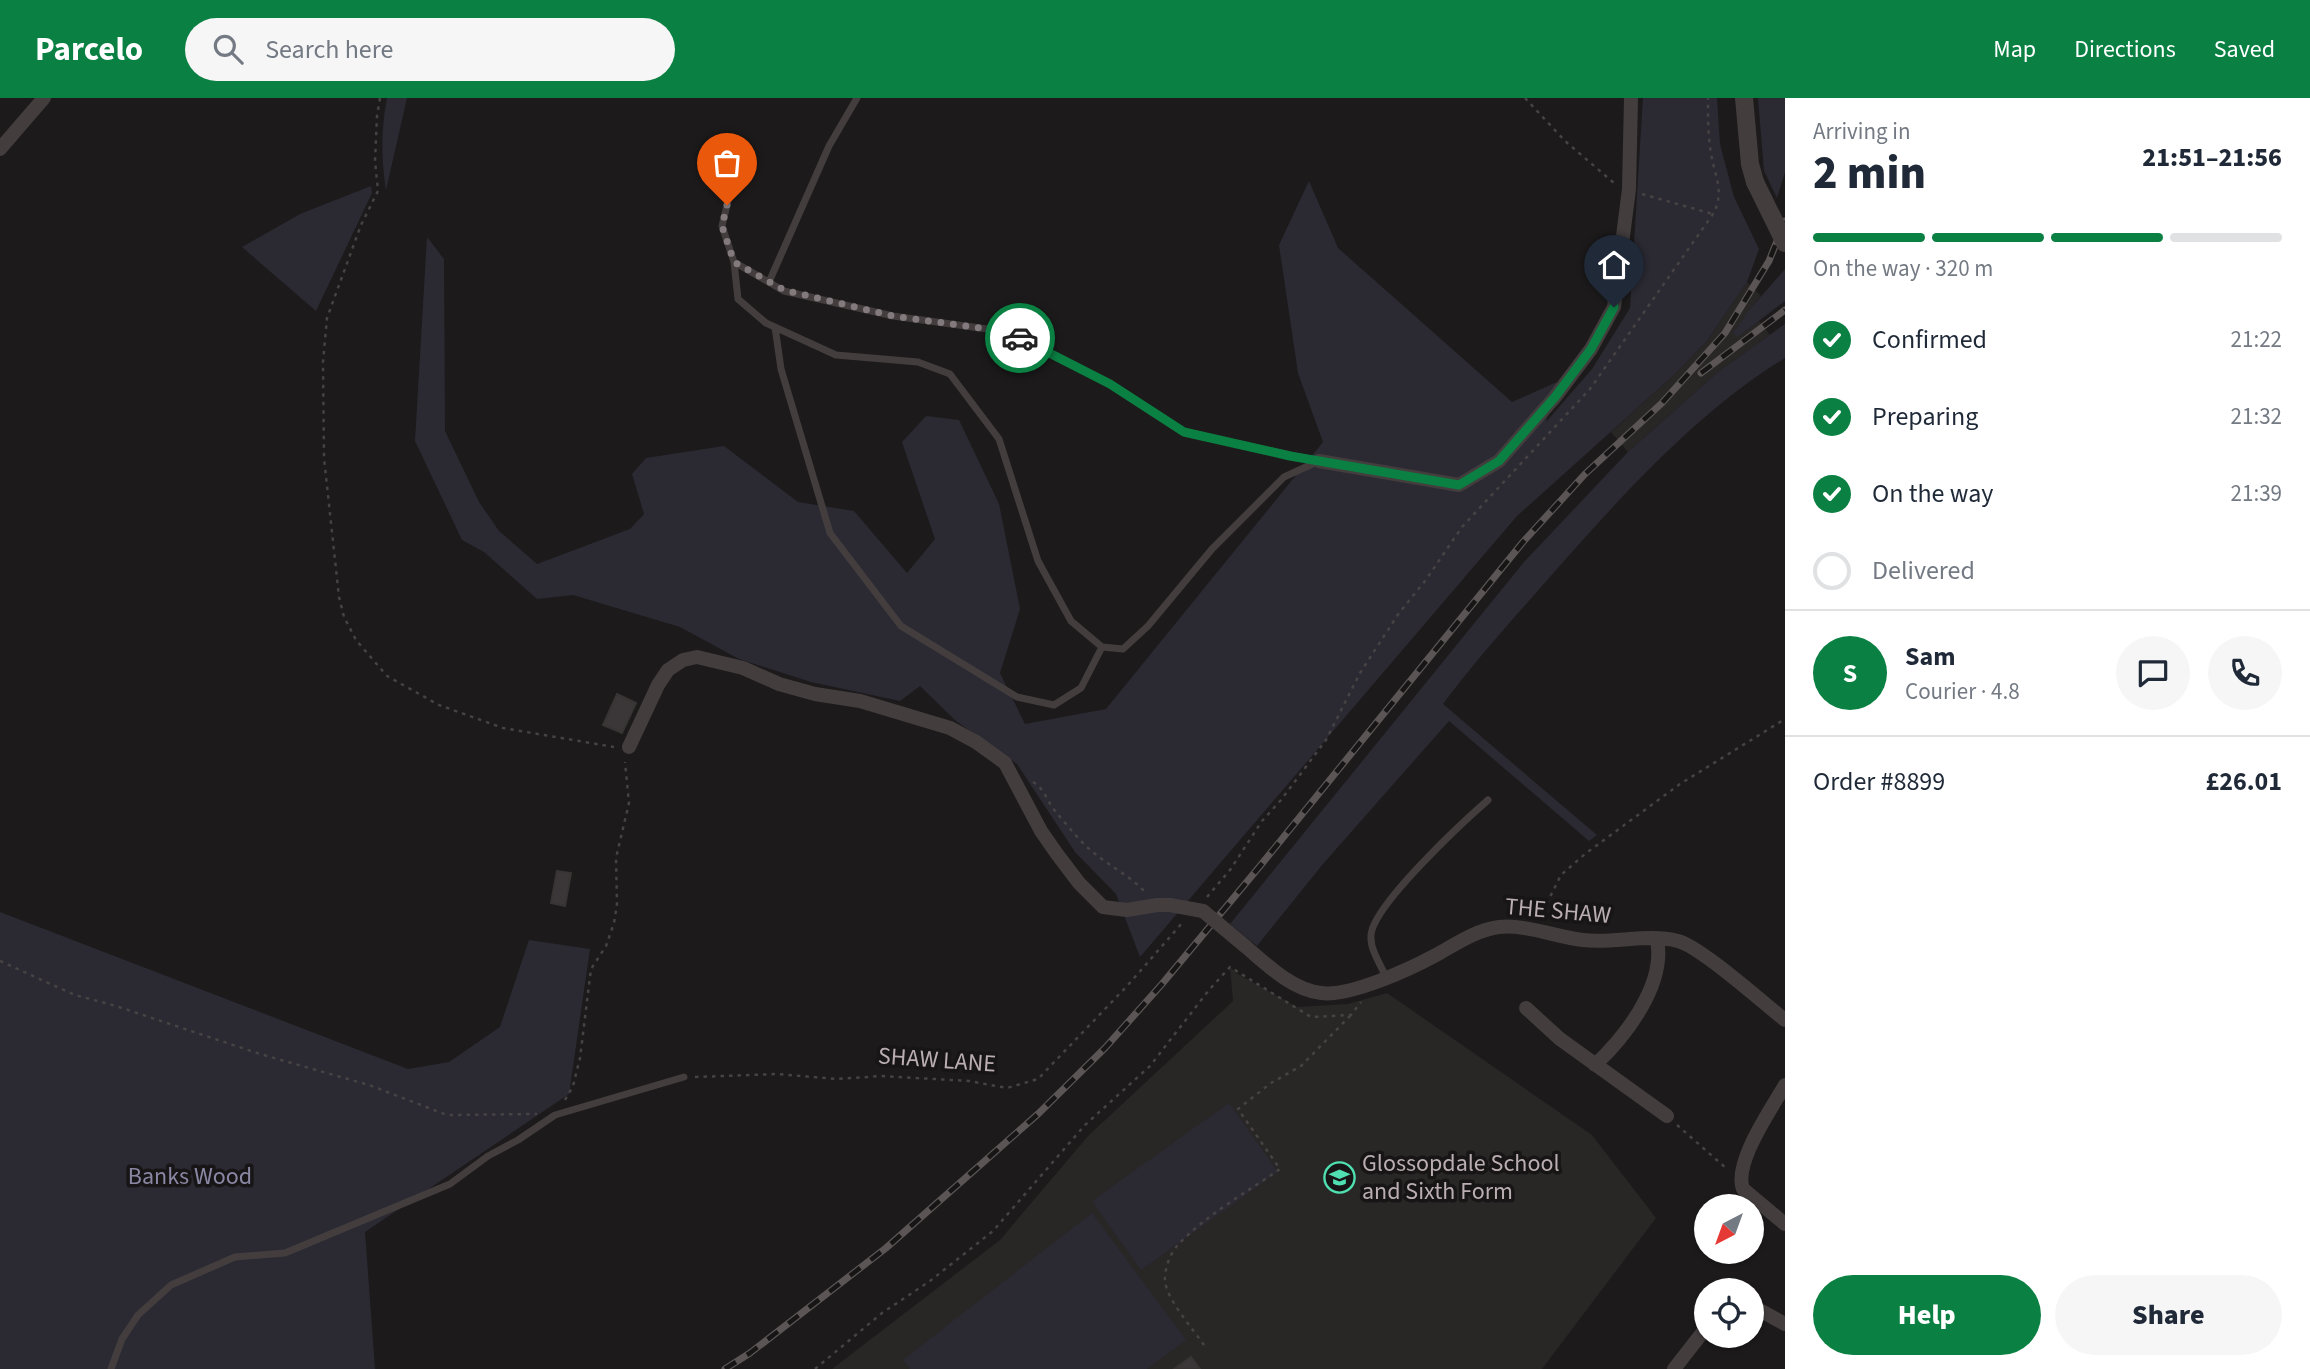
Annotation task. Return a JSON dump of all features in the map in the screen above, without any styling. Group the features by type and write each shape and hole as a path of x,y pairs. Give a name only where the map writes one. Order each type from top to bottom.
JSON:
{"street":[{"path":"0,149 44,98"},
{"path":"1319,461 1459,485 1499,461 1555,397 1591,349 1614,307 1629,190 1631,98"},
{"path":"1744,98 1749,164 1785,243"},
{"path":"629,747 658,685 668,670 683,660 697,657 743,668 791,688 860,701 950,728 976,742 1004,763 1070,873 1103,907 1119,909 1170,905 1199,910"},
{"name":"THE SHAW","path":"1199,910 1268,967 1304,988 1320,993 1336,993 1382,979 1426,960 1478,932 1500,927 1523,928 1597,942 1629,939 1678,941 1689,946 1785,1020"},
{"path":"1595,1065 1627,1030 1644,1001 1660,954 1657,940"},
{"path":"1526,1007 1559,1039 1667,1116"},
{"path":"1785,1085 1756,1135 1742,1168 1740,1181 1751,1197 1785,1224"},
{"path":"1764,1313 1785,1324"},
{"path":"1674,1369 1694,1343"}],"lane":[{"path":"769,282 830,146 857,98"},
{"path":"737,164 722,226 734,262 738,299 766,323 836,355 918,362 950,374 999,439 1038,562 1071,621 1102,647 1123,649 1148,626 1212,549 1284,477 1319,461"},
{"path":"734,262 784,290 893,316 1009,332 1110,384 1184,432 1319,461"},
{"path":"775,327 781,369 830,533 901,626 1017,697 1054,705 1081,688 1102,647"},
{"path":"1382,979 1371,936 1384,909 1422,864 1488,800"},
{"path":"111,1369 122,1339 138,1315 171,1285 235,1257 285,1253 450,1184 488,1156 519,1140 555,1115 684,1077"}],"path":[{"path":"0,961 75,995 260,1054 369,1085 447,1115 555,1115 573,1086 580,1058 591,969 606,946 614,923 617,904 617,858 629,803 624,763 629,747 601,746 503,728 439,705 387,676 356,640 344,617 339,597 324,458 323,362 327,318 361,225 378,191 375,161 380,98"},
{"path":"1525,98 1564,141 1616,185 1713,214 1719,203 1720,190 1712,156 1708,98"},
{"name":"SHAW LANE","path":"684,1077 778,1074 836,1079 882,1076 970,1081 1007,1088 1038,1079 1199,910 1230,870 1262,821 1326,740 1360,673 1399,613 1462,527 1590,389 1713,214"},
{"path":"1523,928 1547,903 1561,875 1585,854 1681,784 1785,719"},
{"path":"1017,785 1036,783 1044,791 1054,810 1099,859 1138,884 1148,894 1148,906"},
{"path":"815,1369 882,1313 930,1281 993,1231 1085,1125 1150,1066 1230,967 1311,1017 1351,1015"},
{"path":"1204,1345 1169,1293 1165,1280 1167,1266 1175,1248 1198,1227 1280,1168 1238,1109 1271,1083 1301,1066 1382,979"},
{"path":"1667,1116 1740,1181"}],"shaded area":[{"path":"1747,282 1761,296 1750,309 1738,337 1759,321 1770,335 1718,372 1628,452 1611,432 1706,342"},
{"name":"Glossopdale School and Sixth Form","path":"1230,967 1297,1007 1348,1004 1387,993 1592,1135 1656,1218 1542,1369 832,1369 1000,1240 1088,1136 1233,1001"}],"green space":[{"path":"387,98 407,98 386,190 382,144"},
{"path":"1643,98 1717,98 1720,144 1734,197 1759,249 1747,282 1706,342 1674,375 1517,516 1140,957 1116,894 1075,852 1017,764 956,721 920,686 900,701 811,682 739,659 680,627 573,595 537,599 484,552 462,540 415,441 427,237 444,259 445,431 479,502 499,531 537,564 630,529 644,514 632,474 646,458 724,446 798,502 854,511 907,573 935,539 902,442 926,416 959,420 999,504 1020,609 1000,673 1025,724 1106,709 1323,442 1298,373 1279,245 1309,181 1338,248 1512,402 1557,382 1546,422 1592,369 1630,308"},
{"path":"1758,98 1785,98 1785,172 1777,198 1764,171"},
{"path":"371,186 372,193 316,311 242,247 300,214"},
{"path":"1785,269 1785,301 1738,337 1733,333"},
{"path":"1785,324 1785,358 1752,380 1689,431 1630,488 1549,578 1443,704 1597,835 1589,841 1449,721 1323,864 1257,946 1230,924 1524,562 1628,452 1718,372"},
{"name":"Banks Wood","path":"0,912 408,1069 449,1062 500,1027 529,940 590,949 569,1094 365,1232 375,1369 0,1369"},
{"path":"1229,1103 1278,1172 1141,1270 1092,1201"},
{"path":"1092,1213 1186,1340 1147,1369 910,1369 903,1360"}],"building":[{"path":"617,694 636,703 622,733 603,725"},
{"path":"557,871 571,873 565,906 551,903"},
{"path":"1191,1357 1200,1369 1174,1369"}],"railway":[{"path":"725,1369 750,1353 886,1248 1038,1114 1105,1048 1260,866 1523,542 1585,474 1662,403 1725,333 1769,261 1785,221"},
{"path":"1701,373 1785,310"}],"way so far":[{"path":"727,205 722,226 734,262 784,290 893,316 1009,332 1020,338"}],"place":[{"name":"Glossopdale School and Sixth Form","path":"1339,1177"}],"route":[{"path":"1020,338 1110,384 1184,432 1290,456 1459,485 1499,461 1555,397 1591,349 1614,307"}]}
